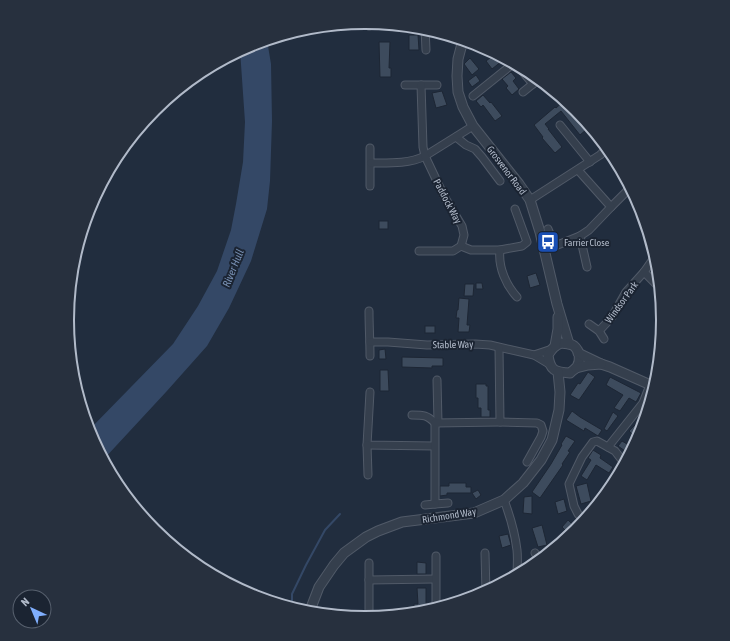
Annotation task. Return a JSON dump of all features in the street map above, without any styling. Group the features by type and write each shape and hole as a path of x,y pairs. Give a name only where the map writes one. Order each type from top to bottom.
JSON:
{"street":[{"path":"425,36 426,50"},
{"name":"Grosvenor Road","path":"462,45 458,60 457,76 458,92 463,106 473,126 530,200 540,232 569,344"},
{"path":"473,96 509,67"},
{"path":"523,92 533,84 530,80"},
{"path":"405,85 437,85"},
{"name":"Paddock Way","path":"421,85 422,147 444,196 462,226 464,234 461,246"},
{"path":"560,125 590,162"},
{"path":"371,163 393,163 419,159 473,126"},
{"path":"456,137 466,145 475,149 500,181"},
{"path":"370,148 370,186"},
{"path":"530,200 603,153"},
{"path":"578,170 611,207"},
{"path":"548,229 555,246 580,236 589,230 626,192"},
{"path":"419,251 453,251 461,246 471,250 500,250 522,246 527,242 515,210"},
{"path":"580,236 587,268"},
{"path":"500,250 499,256 504,275 511,291 516,297"},
{"name":"Windsor Park","path":"599,331 612,317 626,292 651,263"},
{"name":"Windsor Park","path":"644,272 654,282"},
{"name":"Grosvenor Road","path":"554,347 558,329 558,304"},
{"path":"369,311 370,356"},
{"name":"Windsor Park","path":"589,324 599,331 604,339"},
{"name":"Stable Way","path":"370,342 427,345 475,344 534,355 549,364"},
{"path":"573,371 580,360 574,346 561,343 554,347 548,356 549,364 558,372 573,371 588,365 601,364"},
{"name":"Stable Way","path":"534,355 554,347"},
{"path":"499,348 500,422"},
{"path":"578,353 649,384"},
{"name":"Richmond Way","path":"560,392 573,371"},
{"name":"Richmond Way","path":"312,607 319,587 334,565 344,554 366,537 402,522 474,513 504,500 523,483 533,472 547,451 552,440 559,410 560,392 558,372"},
{"path":"435,504 434,446 437,423 437,380"},
{"path":"368,475 367,445 370,392"},
{"path":"608,447 647,396"},
{"path":"412,415 428,416 437,423 537,423 541,425 543,431 527,462"},
{"path":"581,517 574,506 569,484 582,457 593,442 597,441 615,451 621,459"},
{"path":"367,445 434,446"},
{"path":"504,500 509,514 517,550 517,569"},
{"path":"425,505 448,503"},
{"path":"485,553 486,586"},
{"path":"436,556 436,603"},
{"path":"369,563 369,610"},
{"path":"369,580 436,579"}],"water":[{"name":"River Hull","path":"268,45 271,64 272,121 270,181 267,209 251,261 229,308 207,346 107,455 93,425 173,344 198,306 217,271 231,230 236,204 243,162 245,122 240,57"}],"building":[{"path":"409,35 418,35 419,50 409,50"},
{"path":"379,42 390,42 389,68 391,68 391,77 380,77"},
{"path":"491,57 500,62 492,69 486,61"},
{"path":"470,58 479,69 472,75 464,64"},
{"path":"511,72 516,78 513,81 519,89 512,95 506,88 508,86 502,79"},
{"path":"476,75 480,81 472,87 468,81"},
{"path":"442,91 447,105 436,108 432,93"},
{"path":"483,95 490,103 491,102 502,116 495,121 483,105 481,107 476,101"},
{"path":"560,104 586,130 580,135 561,111 545,124 562,147 555,153 542,138 543,137 534,125 555,107 556,108"},
{"path":"379,221 388,221 388,229 379,229"},
{"path":"536,273 540,285 530,288 527,276"},
{"path":"476,283 482,283 483,289 476,289"},
{"path":"465,284 474,284 473,296 464,296"},
{"path":"459,298 469,299 467,325 470,325 469,332 458,332 459,318 456,318"},
{"path":"425,326 435,326 435,333 425,333"},
{"path":"385,349 386,359 379,359 379,350"},
{"path":"402,357 443,358 443,366 432,366 432,368 402,367"},
{"path":"380,370 388,370 389,391 380,391"},
{"path":"588,372 595,377 579,400 570,395"},
{"path":"610,377 641,393 636,402 629,398 620,411 614,408 623,395 606,385"},
{"path":"476,384 486,384 486,386 488,386 488,410 490,410 490,417 481,417 481,408 478,408 478,398 476,398"},
{"path":"572,411 602,430 598,436 585,428 584,431 566,420"},
{"path":"613,412 618,416 607,431 604,429"},
{"path":"636,424 633,435 629,431"},
{"path":"566,436 575,441 568,451 570,452 562,464 563,465 540,498 532,492 551,464"},
{"path":"622,441 628,445 625,451 618,446"},
{"path":"593,450 601,455 600,458 613,467 609,473 596,465 587,480 581,476 591,460 588,458"},
{"path":"449,483 466,483 466,487 471,487 471,493 447,493 447,495 440,496 440,486 449,486"},
{"path":"587,483 591,501 581,504 576,486"},
{"path":"478,490 481,495 476,499 472,493"},
{"path":"532,496 532,514 523,513 524,497"},
{"path":"564,499 567,511 558,514 555,502"},
{"path":"568,520 573,525 566,531 562,527"},
{"path":"542,525 547,545 538,547 532,528"},
{"path":"508,534 511,545 502,548 499,536"},
{"path":"417,562 426,563 426,574 417,574"},
{"path":"417,588 426,588 426,605 414,608 414,604 418,604"}],"waterway":[{"path":"292,602 292,594 306,565 325,530 340,514"}],"place":[{"name":"Farrier Close","path":"548,242"}]}
